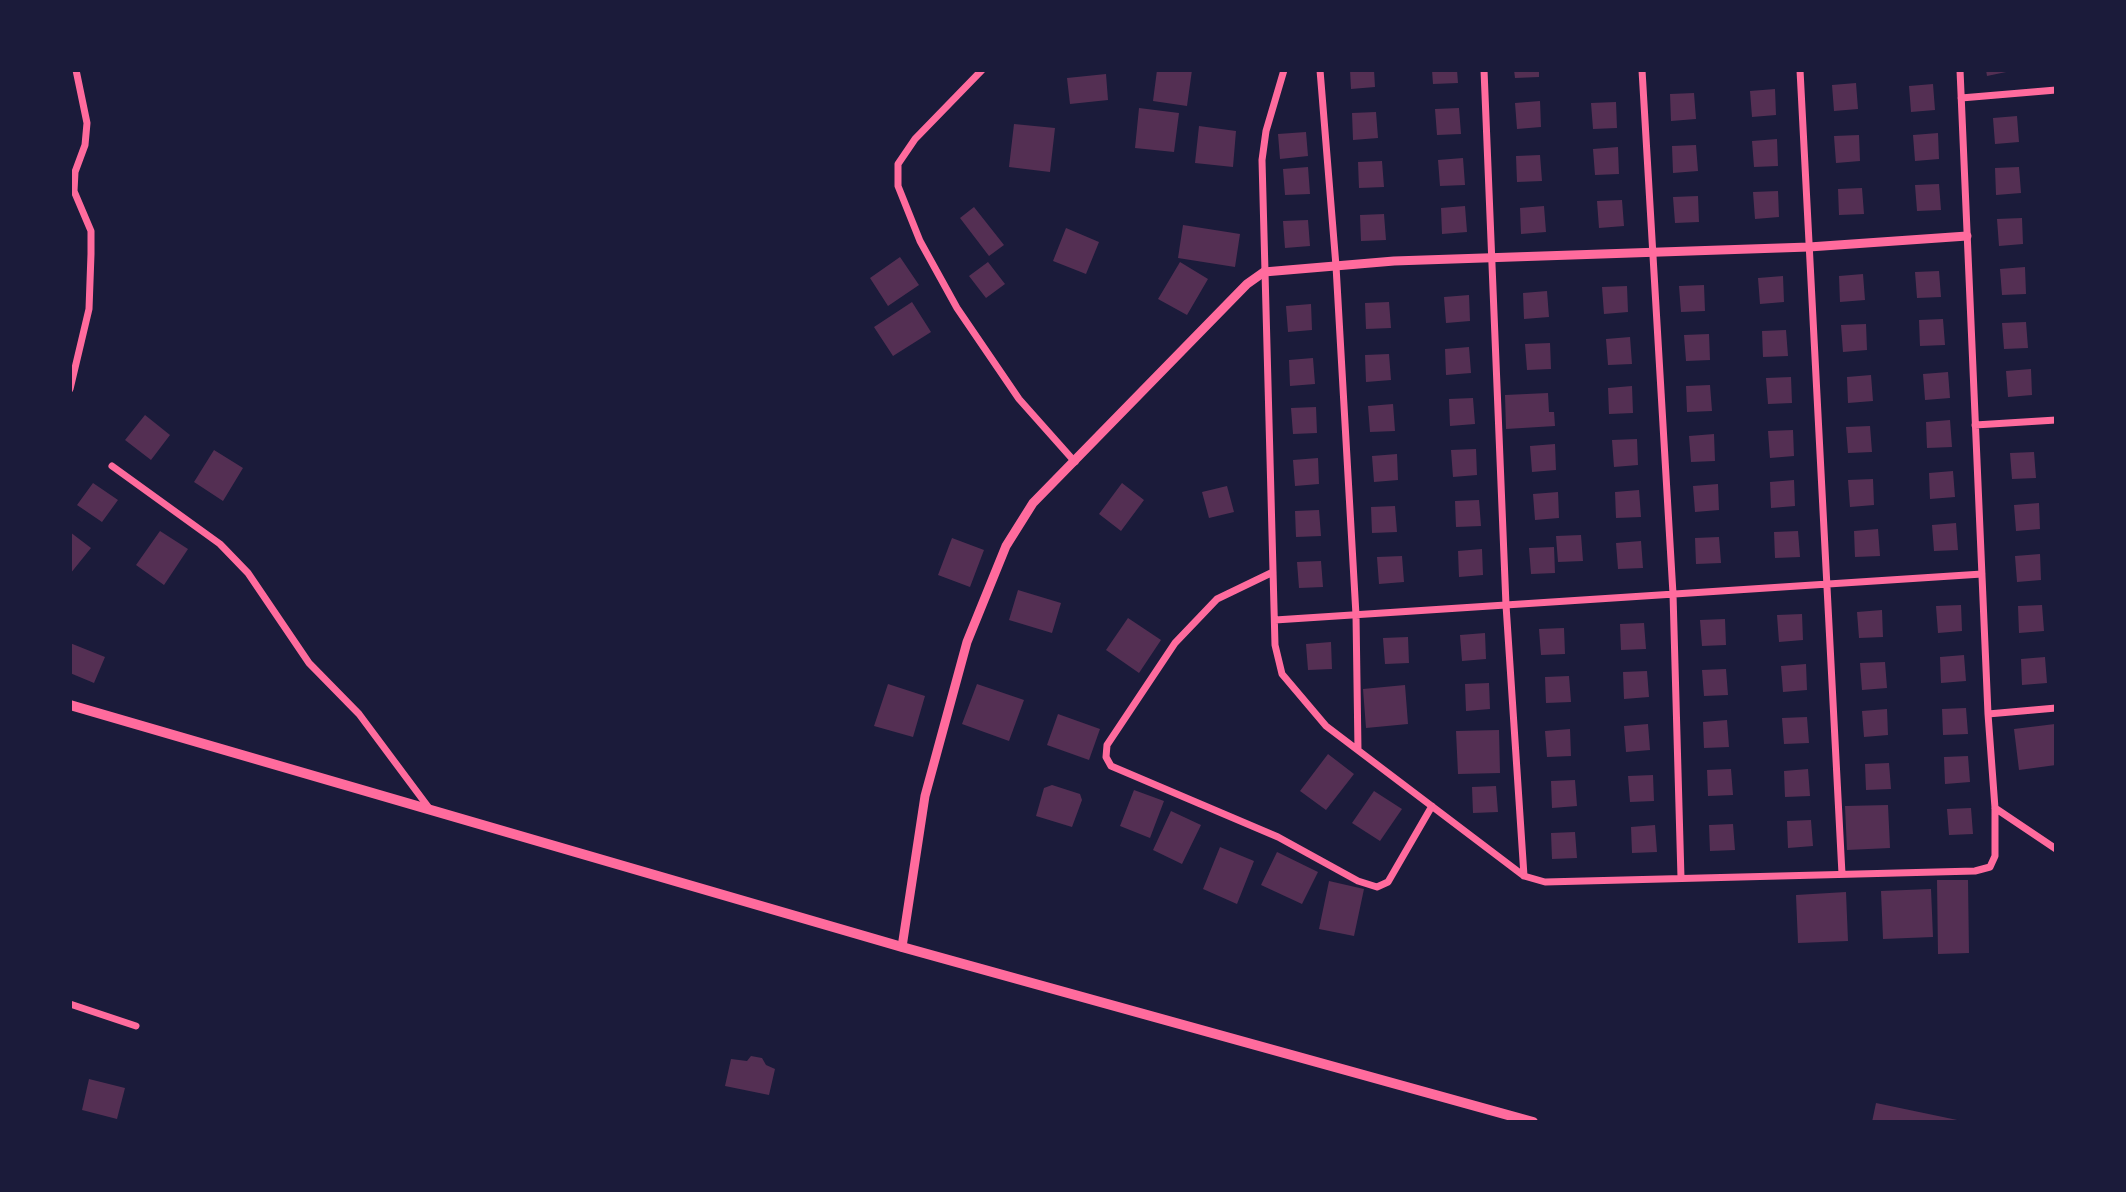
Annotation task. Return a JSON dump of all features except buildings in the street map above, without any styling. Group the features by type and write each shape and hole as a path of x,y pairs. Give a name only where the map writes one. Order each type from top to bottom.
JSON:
{"main road":[{"path":"70,705 902,947 1533,1122"}],"street":[{"path":"70,389 89,309 91,254 91,231 74,191 75,172 85,145 87,123 76,70"},
{"path":"982,70 915,139 898,164 898,186 919,242 957,308 1019,399 1075,462"},
{"path":"1284,70 1266,131 1262,159 1275,645 1282,674 1326,726 1524,876 1545,882 1975,871 1990,867 1995,856 1995,808 1988,714 1960,70"},
{"path":"1320,70 1336,266 1356,615 1358,750"},
{"path":"1485,70 1506,606 1524,876"},
{"path":"1642,70 1650,252 1672,594 1681,878"},
{"path":"1800,70 1842,874"},
{"path":"1961,99 2056,90"},
{"path":"902,947 925,796 967,642 1006,545 1033,503 1247,284 1264,272 1494,257 1809,247 1967,236"},
{"path":"1975,425 2056,420"},
{"path":"112,466 220,544 248,573 309,663 359,714 431,811"},
{"path":"1273,572 1217,599 1175,643 1107,745 1106,757 1111,766 1278,837 1358,881 1377,887 1388,882 1432,806"},
{"path":"1275,620 1982,574"},
{"path":"1988,714 2056,708"},
{"path":"1995,808 2056,849"},
{"path":"70,1004 136,1027"}]}
